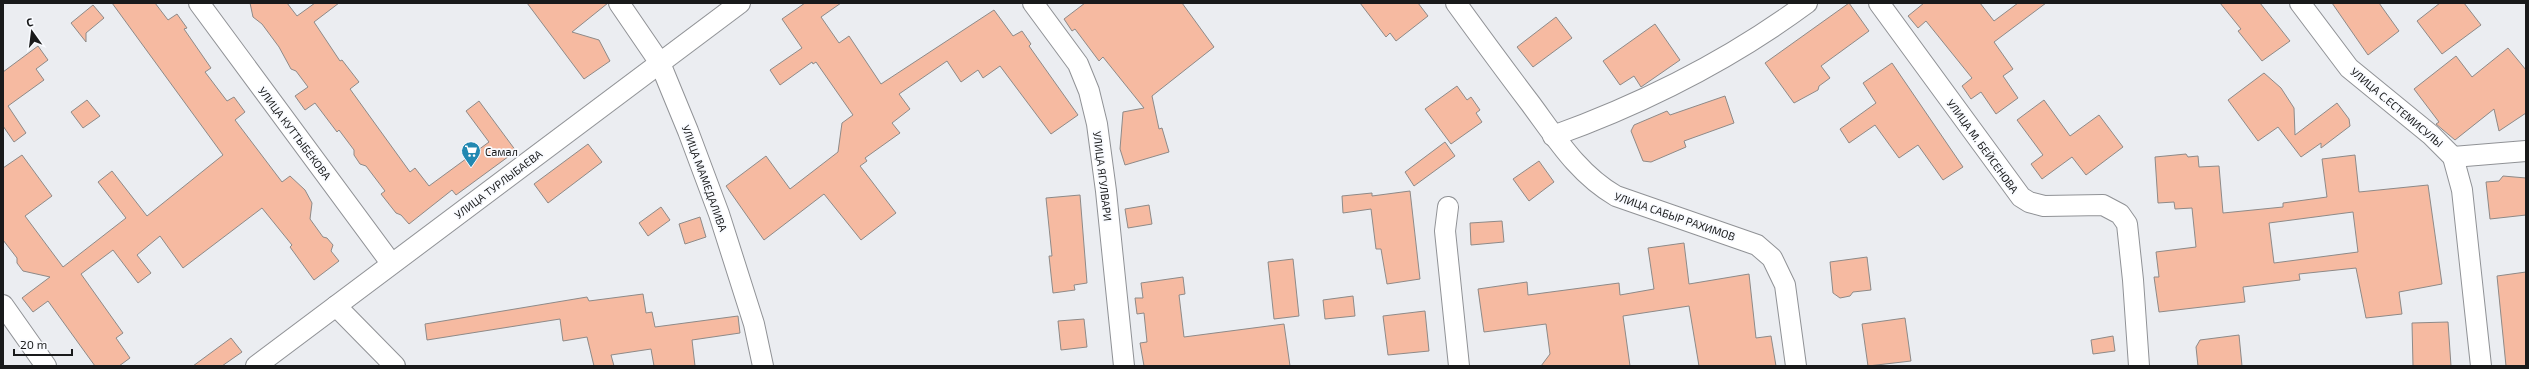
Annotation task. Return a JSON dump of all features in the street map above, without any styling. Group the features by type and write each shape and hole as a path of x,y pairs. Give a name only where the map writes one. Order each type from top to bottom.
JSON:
{"street":[{"name":"УЛИЦА КУТТЫБЕКОВА","path":"199,3 391,263"},
{"name":"УЛИЦА МАМЕДАЛИВА","path":"619,3 660,63 719,214 754,324 763,366"},
{"name":"УЛИЦА ТУРЛЫБАЕВА","path":"256,366 391,263 740,3"},
{"name":"УЛИЦА ЯГУЛВАРИ","path":"1033,3 1078,64 1089,90 1097,124 1106,190 1124,366"},
{"name":"УЛИЦА САБЫР РАХИМОВ","path":"1456,3 1553,136 1581,170 1597,185 1616,196 1757,245 1772,258 1785,285 1796,366"},
{"path":"1553,136 1585,124 1698,71 1783,21 1807,3"},
{"name":"УЛИЦА М. БЕЙСЕНОВА","path":"1879,3 2020,197 2028,202 2044,206 2103,205 2120,214 2127,224 2128,231 2139,366"},
{"name":"УЛИЦА С.ЕСТЕМИСУЛЫ","path":"2300,3 2349,68 2432,135 2453,157 2462,190 2481,366"},
{"path":"2453,157 2526,151"},
{"path":"1448,207 1445,231 1446,247 1459,366"},
{"path":"3,305 46,366"},
{"path":"336,306 396,366"}],"building":[{"path":"112,3 155,3 168,20 177,14 187,28 184,29 211,68 205,72 227,101 234,97 245,112 235,120 282,182 290,176 305,190 312,203 310,219 323,237 327,238 333,245 331,251 339,261 314,280 290,247 292,245 262,208 183,268 160,236 137,255 151,273 138,283 113,250 81,274 123,333 116,338 130,358 119,366 95,366 48,301 33,312 22,298 50,277 23,271 17,263 17,258 3,240 3,168 22,155 52,196 25,216 63,267 126,218 98,182 112,171 147,216 223,155"},
{"path":"250,3 287,3 297,16 315,3 339,3 314,22 340,61 342,60 359,82 350,89 410,172 415,168 429,186 489,142 466,111 479,101 516,151 456,195 452,190 409,224 401,215 396,213 381,194 385,191 366,166 360,164 354,155 354,150 339,130 337,132 315,103 305,110 295,96 308,87 296,71 291,69 279,47 262,24 253,17"},
{"path":"527,3 608,3 572,32 599,40 610,61 584,79"},
{"path":"805,3 841,3 821,17 839,43 849,36 881,84 994,10 1013,36 1022,31 1031,44 1029,46 1078,115 1051,134 1000,66 983,78 978,70 961,82 947,61 899,94 910,109 892,123 900,133 865,158 867,161 860,166 896,213 861,240 824,194 764,240 726,186 766,156 790,189 838,152 842,123 853,115 816,62 813,64 812,62 780,85 770,70 802,48 782,19"},
{"path":"1085,3 1182,3 1214,47 1152,96 1159,129 1162,128 1169,152 1125,165 1120,149 1123,112 1144,108 1103,57 1099,61 1075,29 1072,31 1064,19"},
{"path":"1360,3 1418,3 1428,16 1396,41 1390,33 1386,37"},
{"path":"1849,3 1869,31 1821,66 1830,78 1819,86 1818,90 1794,103 1765,63"},
{"path":"1924,3 1980,3 1994,21 2018,3 2046,3 1994,42 2013,69 2003,76 2018,98 1996,114 1981,92 1971,99 1962,86 1972,78 1926,21 1918,28 1908,16"},
{"path":"2220,3 2260,3 2290,41 2262,61 2238,31 2241,29"},
{"path":"2332,3 2379,3 2399,31 2368,55"},
{"path":"2440,3 2464,3 2481,25 2442,54 2417,21"},
{"path":"93,5 104,18 86,33 86,42 71,23"},
{"path":"1556,17 1572,38 1533,67 1517,47"},
{"path":"1655,24 1680,60 1641,87 1634,76 1620,85 1603,61"},
{"path":"38,46 48,60 36,69 44,80 8,106 26,133 14,142 3,126 3,72"},
{"path":"2508,48 2526,70 2526,113 2499,131 2494,109 2455,140 2436,124 2439,122 2414,89 2456,56 2472,77"},
{"path":"1892,63 1963,167 1943,180 1918,145 1899,158 1875,125 1849,143 1840,129 1876,103 1863,83"},
{"path":"2264,73 2281,88 2294,108 2295,135 2337,103 2349,119 2350,126 2321,148 2321,143 2301,157 2278,127 2258,141 2228,100"},
{"path":"1457,86 1467,100 1471,97 1480,110 1476,113 1482,122 1451,144 1425,109"},
{"path":"1725,96 1734,123 1684,141 1686,147 1651,162 1643,161 1631,131 1634,125 1667,111 1670,115"},
{"path":"87,100 100,116 83,128 71,112"},
{"path":"2044,100 2070,136 2099,115 2123,147 2086,175 2072,157 2042,179 2031,164 2043,155 2017,120"},
{"path":"1445,142 1455,156 1414,186 1405,172"},
{"path":"588,144 602,162 548,203 534,184"},
{"path":"2186,154 2188,157 2198,156 2199,167 2219,166 2223,213 2283,207 2283,203 2327,197 2322,159 2355,155 2359,192 2428,185 2442,284 2399,292 2402,314 2366,318 2356,268 2299,274 2300,280 2243,287 2245,302 2159,312 2154,277 2159,277 2156,252 2196,247 2192,208 2175,209 2174,202 2158,203 2155,157","holes":["2353,212 2358,252 2274,263 2269,223"]},
{"path":"1539,161 1554,182 1529,201 1513,179"},
{"path":"2503,176 2526,178 2526,215 2490,219 2486,182 2499,181"},
{"path":"1410,191 1420,279 1387,284 1381,249 1376,249 1371,209 1343,213 1342,196 1372,193 1372,196"},
{"path":"1080,195 1087,283 1074,285 1075,290 1053,293 1049,256 1052,256 1046,198"},
{"path":"1149,205 1152,224 1128,228 1125,209"},
{"path":"661,207 670,220 648,236 639,223"},
{"path":"700,217 706,237 685,244 679,224"},
{"path":"1502,221 1504,242 1471,245 1470,223"},
{"path":"1684,243 1689,284 1749,274 1756,338 1771,336 1776,366 1699,366 1689,306 1623,316 1630,366 1541,366 1550,354 1546,324 1484,332 1478,289 1527,282 1528,295 1619,283 1620,295 1654,289 1648,248"},
{"path":"1867,257 1871,290 1853,292 1850,296 1840,298 1833,293 1830,262"},
{"path":"1293,259 1299,316 1274,319 1268,262"},
{"path":"2526,272 2526,366 2506,366 2497,276"},
{"path":"1183,277 1185,294 1179,295 1184,337 1284,324 1290,366 1144,366 1140,343 1147,342 1144,313 1137,314 1135,298 1143,298 1141,283"},
{"path":"643,294 646,313 652,312 655,327 738,316 740,333 692,340 695,366 654,366 651,349 611,355 614,366 594,366 587,337 563,341 560,319 427,340 425,324 587,297 589,301"},
{"path":"1353,296 1355,316 1325,319 1323,300"},
{"path":"1425,311 1429,351 1388,355 1383,316"},
{"path":"1905,318 1911,361 1868,366 1862,324"},
{"path":"1084,319 1087,347 1061,350 1058,321"},
{"path":"2448,322 2451,366 2413,366 2412,323"},
{"path":"2239,335 2242,366 2198,366 2196,347 2200,340"},
{"path":"2113,336 2115,351 2093,354 2091,340"},
{"path":"231,338 242,352 222,366 193,366"}],"place":[{"name":"Самал","path":"471,168"}]}
